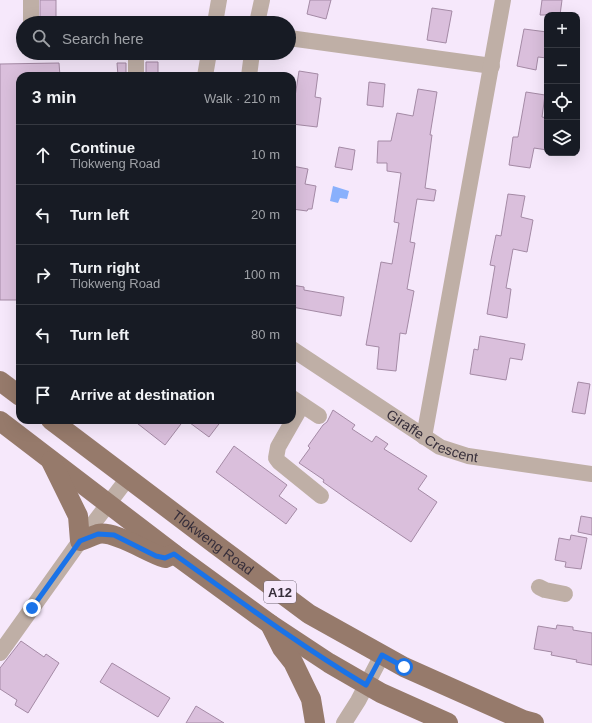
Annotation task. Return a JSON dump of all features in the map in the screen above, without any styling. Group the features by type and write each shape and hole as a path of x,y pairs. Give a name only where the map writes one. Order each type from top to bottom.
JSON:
{"main road":[{"path":"0,381 16,393"},
{"name":"A12","path":"0,421 174,554 270,624 329,663 366,685 448,723"},
{"name":"Tlokweng Road","path":"56,424 309,614 411,670 523,720 534,723"},
{"path":"50,460 78,516 80,541 98,534 114,535 156,556 165,558 174,554"},
{"path":"270,624 311,699 315,723"}],"street":[{"path":"31,0 31,16"},
{"path":"216,16 219,0"},
{"path":"259,16 262,0"},
{"path":"424,437 503,0"},
{"path":"296,39 492,66"},
{"path":"136,60 136,72"},
{"path":"206,72 208,60"},
{"path":"249,72 251,60"},
{"name":"Giraffe Crescent","path":"296,352 440,447 468,456 592,474"},
{"path":"297,402 319,416"},
{"path":"288,424 278,447 276,458 321,496"},
{"path":"0,653 80,541 128,478"},
{"path":"539,587 545,590 565,594"},
{"path":"344,723 358,701 382,655"}],"water":[{"path":"333,186 349,191 347,199 340,198 338,203 330,201"}],"building":[{"path":"40,0 56,0 56,16 40,16"},
{"path":"310,0 331,0 326,19 307,14"},
{"path":"542,0 562,0 560,12 544,12 544,15 540,15"},
{"path":"432,8 452,11 446,43 427,40"},
{"path":"524,29 544,32 544,58 538,57 536,70 517,66"},
{"path":"146,62 158,62 158,72 146,72"},
{"path":"59,63 60,72 16,72 16,300 0,300 0,64"},
{"path":"117,63 126,63 126,72 118,72"},
{"path":"299,71 318,74 315,97 321,98 317,127 296,124 296,90"},
{"path":"369,82 385,84 383,107 367,105"},
{"path":"418,89 437,92 430,135 432,135 425,188 436,190 434,201 417,199 410,242 415,243 407,289 414,291 406,334 400,333 396,371 377,369 379,347 366,345 381,262 392,264 399,223 394,222 401,173 387,171 387,163 377,163 378,141 391,141 397,113 413,116"},
{"path":"526,92 544,95 542,117 544,117 544,150 534,148 530,168 509,165 513,137 518,137"},
{"path":"339,147 355,150 352,170 335,167"},
{"path":"296,167 308,169 305,184 316,186 312,209 308,209 307,211 296,210"},
{"path":"508,194 525,196 521,217 533,220 527,252 513,249 506,288 511,289 507,318 487,314 495,266 490,265 496,235 501,236"},
{"path":"296,286 304,287 304,290 344,297 341,316 296,308"},
{"path":"480,336 525,344 522,360 510,358 506,380 470,374 474,349 478,350"},
{"path":"578,382 590,384 585,414 572,412"},
{"path":"333,410 355,425 352,429 372,442 376,436 388,444 384,449 427,476 418,489 437,502 411,542 323,482 324,480 299,463 310,448 308,446 323,425 327,422"},
{"path":"138,424 181,424 165,445"},
{"path":"191,424 219,424 209,437"},
{"path":"234,446 287,485 279,496 297,509 286,524 216,472"},
{"path":"581,516 592,518 592,535 578,532"},
{"path":"571,535 587,538 581,569 565,567 566,562 555,560 559,538 570,540"},
{"path":"557,625 573,627 573,630 592,633 592,665 576,662 577,660 551,655 552,652 534,649 538,626 556,629"},
{"path":"21,641 44,657 46,654 59,663 28,713 15,705 17,700 0,689 0,668"},
{"path":"112,663 170,698 158,717 100,682"},
{"path":"196,706 224,723 186,723"}],"route":[{"path":"32,608 80,541 98,534 114,535 156,556 165,558 174,554 270,624 329,663 366,685 382,655 404,667"}]}
